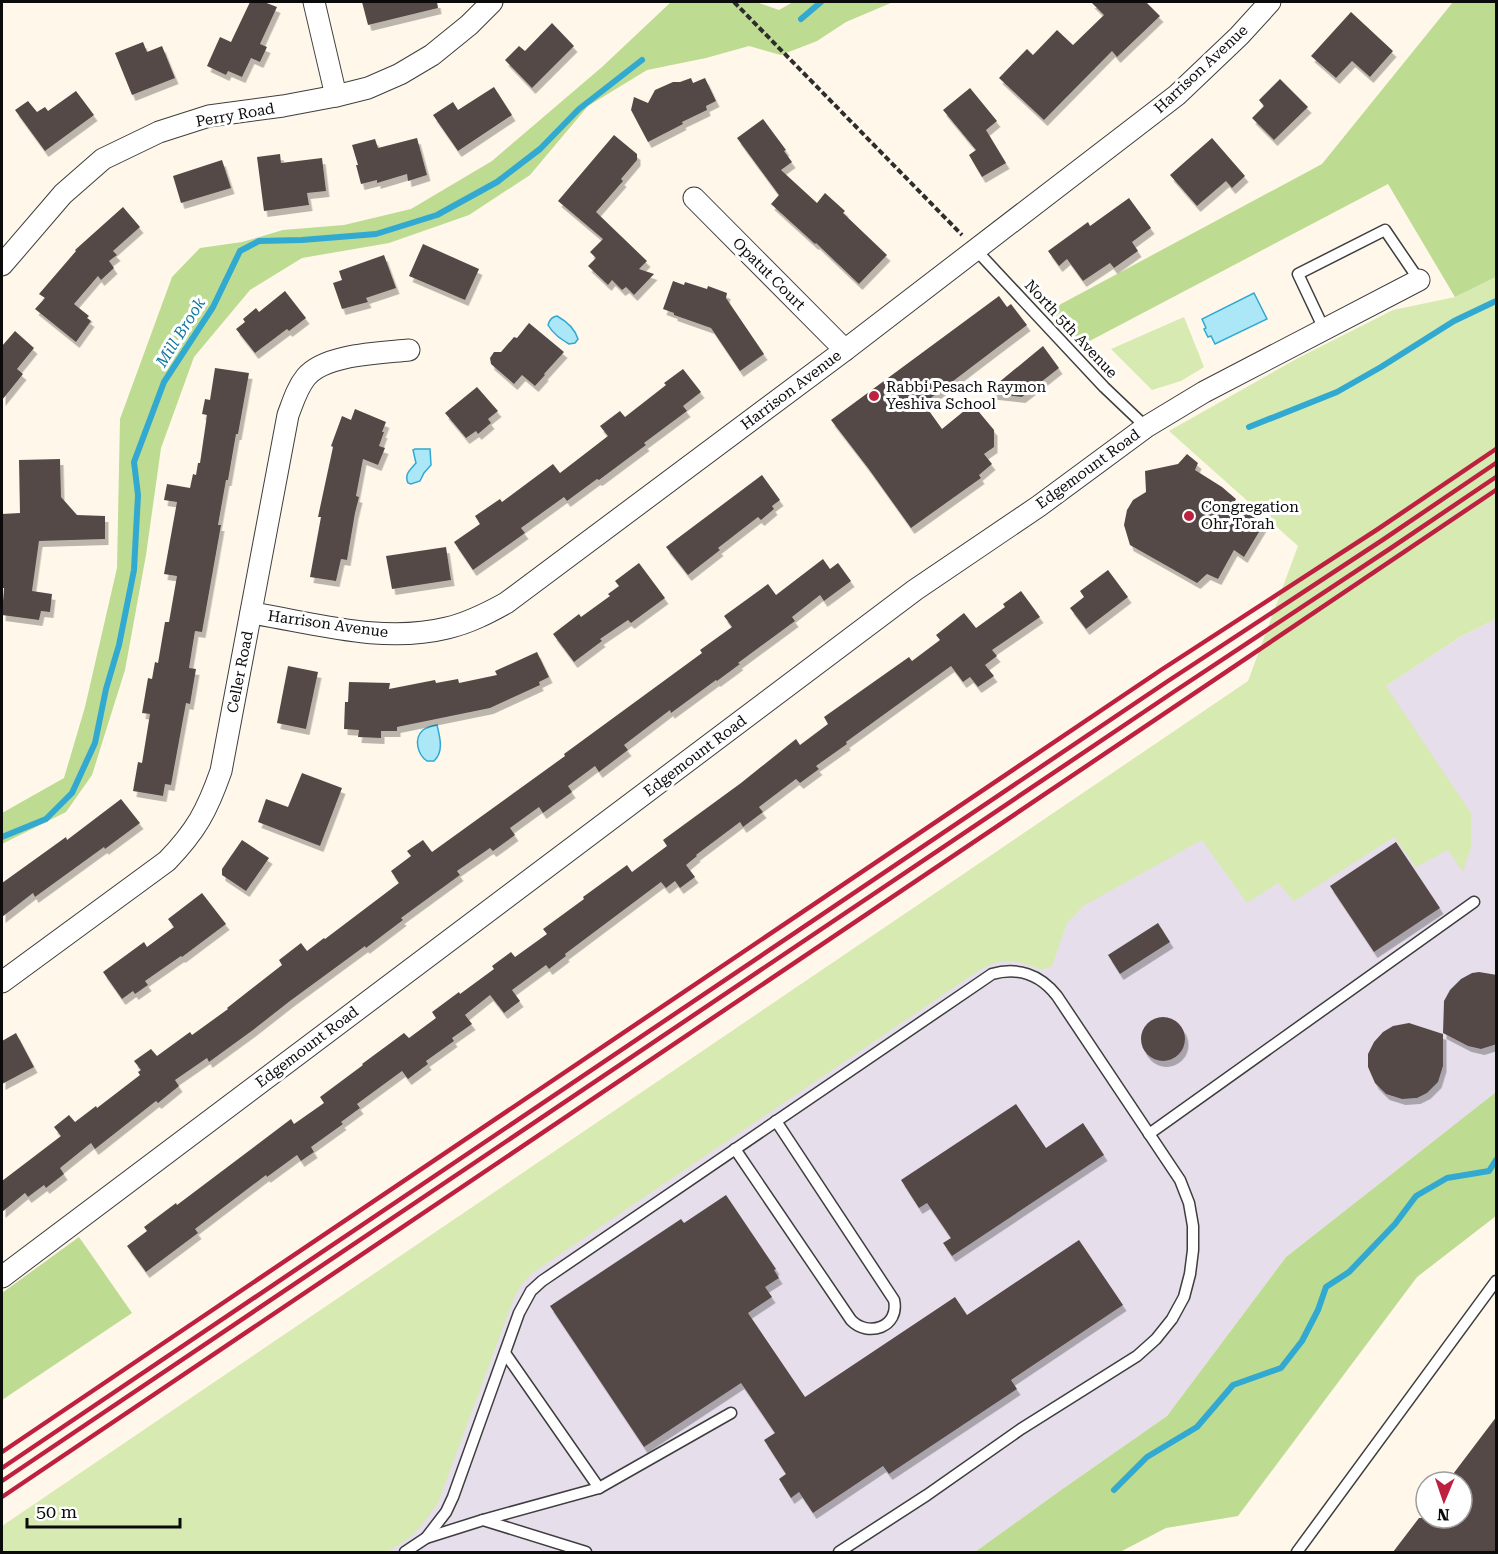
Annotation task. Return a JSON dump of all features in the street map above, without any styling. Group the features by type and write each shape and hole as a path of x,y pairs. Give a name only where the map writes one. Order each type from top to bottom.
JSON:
{"street":[{"path":"314,2 336,96"},
{"name":"Perry Road","path":"2,265 63,194 103,159 159,132 209,116 283,106 368,88 400,74 432,55 469,25 492,2"},
{"name":"Harrison Avenue","path":"251,613 361,632 420,633 449,628 479,618 507,603 845,350 1177,95 1239,36 1270,2"},
{"name":"Opatut Court","path":"694,198 845,350"},
{"name":"Edgemount Road","path":"2,1277 915,590 1039,506 1146,427 1204,392 1419,280"},
{"name":"Celler Road","path":"2,982 167,861 185,843 199,823 221,771 288,415 296,394 307,375 324,364 347,357 410,350"}],"lane":[{"path":"1324,329 1298,274 1384,230 1419,280"},
{"name":"North 5th Avenue","path":"976,250 1104,387 1146,427"},
{"path":"1149,1134 1474,902"},
{"path":"426,1538 446,1512 453,1497 522,1307 531,1291 542,1281 992,974 1011,971 1023,973 1049,985 1180,1180 1189,1203 1193,1226 1190,1274 1184,1297 1172,1319 1156,1339 1137,1356 1021,1429 927,1495 838,1552"},
{"path":"735,1149 856,1326 865,1329 880,1328 888,1323 894,1316 896,1308 894,1300 776,1121"},
{"path":"1297,1552 1497,1281"},
{"path":"505,1353 599,1488"},
{"path":"405,1552 426,1538 599,1488 730,1413"},
{"path":"483,1520 586,1552"}],"path":[{"path":"734,2 976,250"}],"shaded area":[{"path":"1496,619 1496,1092 1286,1257 1167,1416 975,1552 74,1552 1460,637"}],"green space":[{"path":"756,2 779,10 793,2 893,2 846,22 817,41 781,55 749,46 706,58 647,70 588,106 530,175 469,215 389,243 302,258 250,290 194,357 161,448 146,555 125,670 92,775 66,812 2,844 2,813 64,778 85,707 117,568 120,419 172,277 200,248 242,242 283,230 344,225 411,209 492,161 602,67 670,3"},
{"path":"1453,2 1496,2 1496,277 1455,297 1388,184 1082,345 1048,311 1322,164"},
{"path":"1496,277 1496,619 1460,637 1386,686 1471,813 1471,847 1463,872 1448,850 1416,867 1394,837 1294,901 1278,883 1247,903 1202,840 1083,906 1067,923 1052,966 1040,969 1004,961 981,969 531,1274 514,1298 438,1503 408,1539 387,1552 2,1552 2,1526 1248,681 1298,546 1169,431 1298,358 1393,310 1455,297"},
{"path":"1184,317 1204,367 1181,381 1152,390 1111,349"},
{"path":"1496,1092 1496,1216 1417,1277 1238,1516 1166,1528 1120,1552 975,1552 1167,1416 1286,1257"},
{"path":"79,1237 132,1313 2,1400 2,1293"}],"water":[{"path":"1254,293 1267,319 1215,344 1211,336 1208,337 1202,319"},
{"path":"557,316 575,332 578,339 575,343 569,344 557,336 548,325 552,318"},
{"path":"430,449 431,465 420,481 411,484 408,483 407,477 408,472 416,463 413,450"},
{"path":"437,725 439,753 434,761 427,761 419,751 418,738 423,730"}],"building":[{"path":"250,2 264,2 277,7 260,44 267,47 260,62 251,58 242,77 228,71 226,75 207,66 220,37 231,42"},
{"path":"362,2 437,2 438,8 368,25"},
{"path":"1091,2 1146,2 1160,16 1117,57 1112,51 1044,120 999,78 1027,49 1033,55 1057,30 1073,45 1104,15"},
{"path":"1351,12 1393,51 1370,77 1352,61 1336,78 1311,56"},
{"path":"552,23 574,46 532,88 505,60 519,46 525,51"},
{"path":"143,42 147,52 162,46 175,78 132,95 115,53"},
{"path":"691,78 693,83 705,78 716,101 706,106 707,110 648,142 631,110 634,97 648,103 655,90 673,82"},
{"path":"1280,79 1308,107 1274,140 1252,118 1264,106 1259,100"},
{"path":"494,87 512,115 458,151 433,115 453,102 458,110"},
{"path":"970,88 997,121 986,130 1006,163 982,177 969,155 976,150 943,110"},
{"path":"76,91 94,115 45,151 15,110 28,101 37,112 45,107 48,111"},
{"path":"763,119 792,162 781,170 817,203 825,193 887,255 859,284 771,204 779,195 737,138"},
{"path":"614,135 637,154 637,160 621,179 623,181 596,212 647,261 639,269 654,274 634,295 626,287 622,290 612,280 608,285 588,266 596,258 590,252 603,239 558,201"},
{"path":"417,138 427,175 408,181 407,174 377,183 377,180 361,184 352,145 375,139 378,148"},
{"path":"1212,138 1245,176 1232,188 1226,181 1197,206 1170,175"},
{"path":"280,154 281,163 322,158 326,191 307,193 309,205 264,211 257,157"},
{"path":"222,160 231,188 181,203 173,176"},
{"path":"1129,198 1151,228 1132,242 1138,251 1114,268 1110,263 1083,281 1067,259 1059,266 1048,251 1088,222 1090,226"},
{"path":"123,207 140,227 113,251 117,255 109,261 114,268 101,280 98,276 74,304 89,316 87,318 91,321 76,342 35,309 45,298 39,294 75,250"},
{"path":"423,244 479,269 465,300 409,276"},
{"path":"384,255 396,288 366,298 368,302 342,309 333,283 342,280 339,271"},
{"path":"673,281 707,289 708,286 727,293 726,298 764,354 740,371 711,328 663,309"},
{"path":"285,291 306,318 255,353 236,329 245,322 243,319 256,308 259,312"},
{"path":"999,296 1007,307 1011,304 1027,325 919,407 927,408 942,429 964,411 979,412 994,430 994,447 984,454 992,464 979,475 981,478 911,528 831,420"},
{"path":"529,323 564,352 535,386 522,375 514,384 491,364 490,358 494,352 501,352 514,337 517,338"},
{"path":"15,331 34,348 17,369 23,374 2,400 2,346"},
{"path":"1043,346 1059,368 1022,397 986,393"},
{"path":"215,368 249,373 238,434 236,434 228,480 226,480 218,525 221,525 202,632 195,631 189,668 196,669 190,704 186,703 171,785 165,784 163,796 133,791 138,762 142,763 150,714 142,713 148,678 152,679 155,662 158,663 165,622 169,622 177,576 164,574 177,502 164,500 167,484 190,488 193,474 196,475 207,415 202,414 205,399 210,400"},
{"path":"683,369 701,392 683,406 687,411 599,480 597,479 567,501 564,497 521,528 525,533 473,570 454,542 480,524 475,516 500,499 502,502 553,464 560,473 608,436 600,426 620,411 625,417"},
{"path":"477,387 498,411 488,419 491,423 478,434 476,431 466,438 445,413"},
{"path":"355,409 386,422 379,446 385,448 378,465 363,459 356,496 359,497 347,560 341,559 336,581 310,577 321,517 318,517 333,447 331,446 342,416 351,420"},
{"name":"Congregation Ohr Torah","path":"1187,454 1198,463 1195,470 1236,499 1232,507 1265,522 1244,557 1234,550 1218,579 1207,574 1197,583 1130,545 1124,525 1127,510 1133,500 1146,492 1145,471 1178,464"},
{"path":"60,459 61,497 77,515 105,516 105,539 39,541 32,591 52,594 50,612 41,611 39,620 2,615 4,588 2,588 2,514 20,513 19,460"},
{"path":"762,475 780,500 772,506 774,509 761,520 758,517 688,575 666,547"},
{"path":"446,547 451,580 392,589 386,556"},
{"path":"823,559 830,569 838,563 851,581 824,601 820,595 792,617 795,621 738,663 740,664 671,713 670,710 624,745 628,750 599,772 595,766 568,786 572,792 543,813 539,807 510,828 515,835 493,851 490,848 457,871 460,875 401,918 403,920 366,948 365,946 209,1062 207,1058 175,1080 179,1086 158,1103 156,1101 95,1149 91,1143 60,1168 64,1174 46,1188 44,1185 28,1197 25,1193 2,1212 2,1181 61,1136 54,1127 69,1115 75,1122 140,1075 138,1072 141,1070 134,1061 151,1049 157,1056 190,1032 192,1035 282,965 279,960 301,943 307,951 325,939 399,883 391,871 411,856 407,851 423,840 432,852 702,653 700,650 732,627 724,616 768,584 776,595"},
{"path":"639,563 665,598 631,623 628,620 600,639 602,641 574,662 553,634 579,614 581,617 610,596 608,594 619,586 615,581"},
{"path":"1108,570 1128,597 1086,629 1070,608 1084,597 1080,591"},
{"path":"1021,591 1040,617 992,650 997,656 985,665 994,676 978,687 970,677 963,682 951,666 846,742 847,744 816,766 819,769 800,783 796,779 759,807 763,812 743,827 740,822 696,855 686,865 695,877 680,888 675,881 666,888 661,882 565,954 566,956 549,969 546,965 512,990 520,1001 504,1013 490,995 465,1015 472,1024 452,1038 454,1041 426,1061 428,1064 408,1079 402,1071 357,1104 360,1108 341,1122 343,1124 311,1147 314,1152 301,1161 297,1155 267,1177 266,1175 195,1229 198,1233 146,1272 127,1246 147,1231 144,1227 176,1203 177,1205 291,1119 294,1124 324,1103 320,1097 362,1064 404,1033 409,1038 436,1018 432,1012 494,969 492,966 511,952 515,957 547,934 543,929 627,865 632,872 667,846 663,840 796,739 800,745 828,724 824,717 909,657 912,661 940,640 936,635 964,613 976,628 1005,607 1003,604"},
{"path":"537,652 549,677 539,682 540,685 490,708 397,727 397,731 381,731 381,738 358,737 359,730 344,729 345,702 348,702 349,682 390,683 389,689 435,680 436,683 458,679 459,683 497,675 495,671"},
{"path":"288,666 318,672 306,729 277,723"},
{"path":"302,773 342,788 320,846 258,822 266,799 288,807"},
{"path":"121,799 140,823 35,897 33,893 2,917 2,883 66,837 67,840"},
{"path":"242,840 269,858 246,891 222,875 222,869"},
{"path":"1396,842 1440,908 1374,952 1330,886"},
{"path":"202,893 226,924 145,981 148,985 135,994 133,991 122,999 103,972 144,942 147,947 174,927 168,919"},
{"path":"1158,923 1170,942 1120,974 1108,955"},
{"path":"1479,972 1497,975 1497,1044 1481,1049 1468,1046 1443,1033 1444,1001 1450,990 1461,979"},
{"path":"1163,1017 1178,1024 1185,1039 1178,1054 1163,1061 1148,1054 1141,1039 1148,1024"},
{"path":"1409,1023 1443,1034 1443,1066 1438,1082 1427,1093 1417,1098 1402,1099 1386,1094 1375,1083 1368,1067 1368,1054 1374,1042 1383,1032 1393,1026"},
{"path":"16,1033 34,1067 2,1084 2,1041"},
{"path":"1016,1104 1046,1148 1083,1123 1104,1155 952,1256 943,1243 951,1238 927,1203 919,1208 901,1180"},
{"path":"726,1195 776,1269 774,1270 779,1278 765,1287 772,1297 748,1313 805,1397 955,1297 967,1315 1079,1240 1123,1305 1011,1380 1017,1389 889,1474 883,1466 813,1513 799,1492 791,1498 779,1479 786,1474 764,1440 775,1433 741,1383 644,1447 550,1306 681,1219 684,1223"},
{"path":"1497,1416 1497,1552 1393,1552 1414,1525 1414,1530 1474,1530 1474,1470 1456,1470"}],"waterway":[{"name":"Mill Brook","path":"801,19 821,2"},
{"name":"Mill Brook","path":"2,837 46,819 72,793 95,743 106,689 119,645 134,570 138,495 134,462 164,382 213,307 240,251 259,241 376,234 437,215 497,182 540,149 579,109 642,60"},
{"path":"1249,427 1337,392 1454,321 1496,301"},
{"path":"1114,1490 1147,1457 1197,1427 1233,1385 1281,1368 1302,1341 1318,1310 1326,1287 1349,1272 1395,1224 1416,1196 1447,1178 1489,1171 1496,1160"}],"railway":[{"path":"2,1452 1161,670 1496,449"},
{"path":"2,1468 1168,681 1496,463"},
{"path":"2,1481 1496,477"},
{"path":"2,1497 1496,490"}],"place":[{"name":"Rabbi Pesach Raymon Yeshiva School","path":"874,396"},
{"name":"Congregation Ohr Torah","path":"1189,516"}]}
